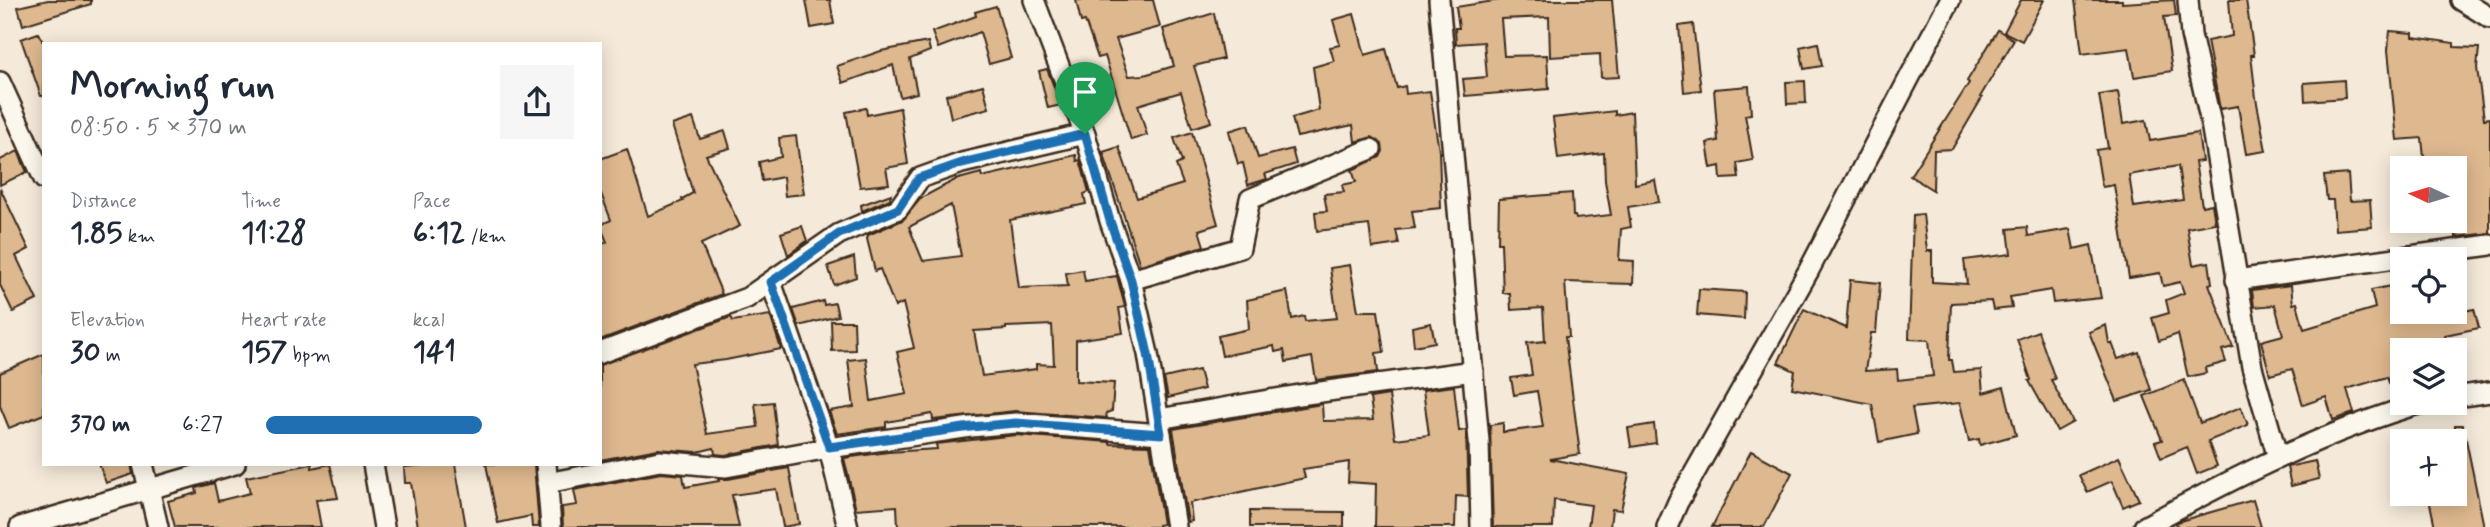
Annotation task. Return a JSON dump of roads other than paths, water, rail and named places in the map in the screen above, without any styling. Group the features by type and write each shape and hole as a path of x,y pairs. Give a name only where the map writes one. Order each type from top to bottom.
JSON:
{"street":[{"path":"1034,0 1085,134 1110,221 1131,280 1148,354 1176,527"},
{"path":"1439,0 1479,441 1481,527"},
{"path":"1667,527 1678,502 1809,270 1950,0"},
{"path":"2188,0 2191,35 2211,123 2252,368 2278,458"},
{"path":"2461,0 2490,18"},
{"path":"0,82 42,175"},
{"path":"602,352 747,298 839,234 898,209 919,178 962,163 1085,134"},
{"path":"1131,280 1240,248 1250,199 1371,149"},
{"path":"2236,280 2490,245"},
{"path":"771,282 829,447 848,527"},
{"path":"551,527 547,473 660,461 726,467 829,447 1016,423 1160,426 1299,395 1473,371"},
{"path":"2467,395 2490,392"},
{"path":"2144,527 2278,458 2390,412"},
{"path":"143,466 158,527"},
{"path":"20,527 229,466"},
{"path":"373,466 384,527"}]}
